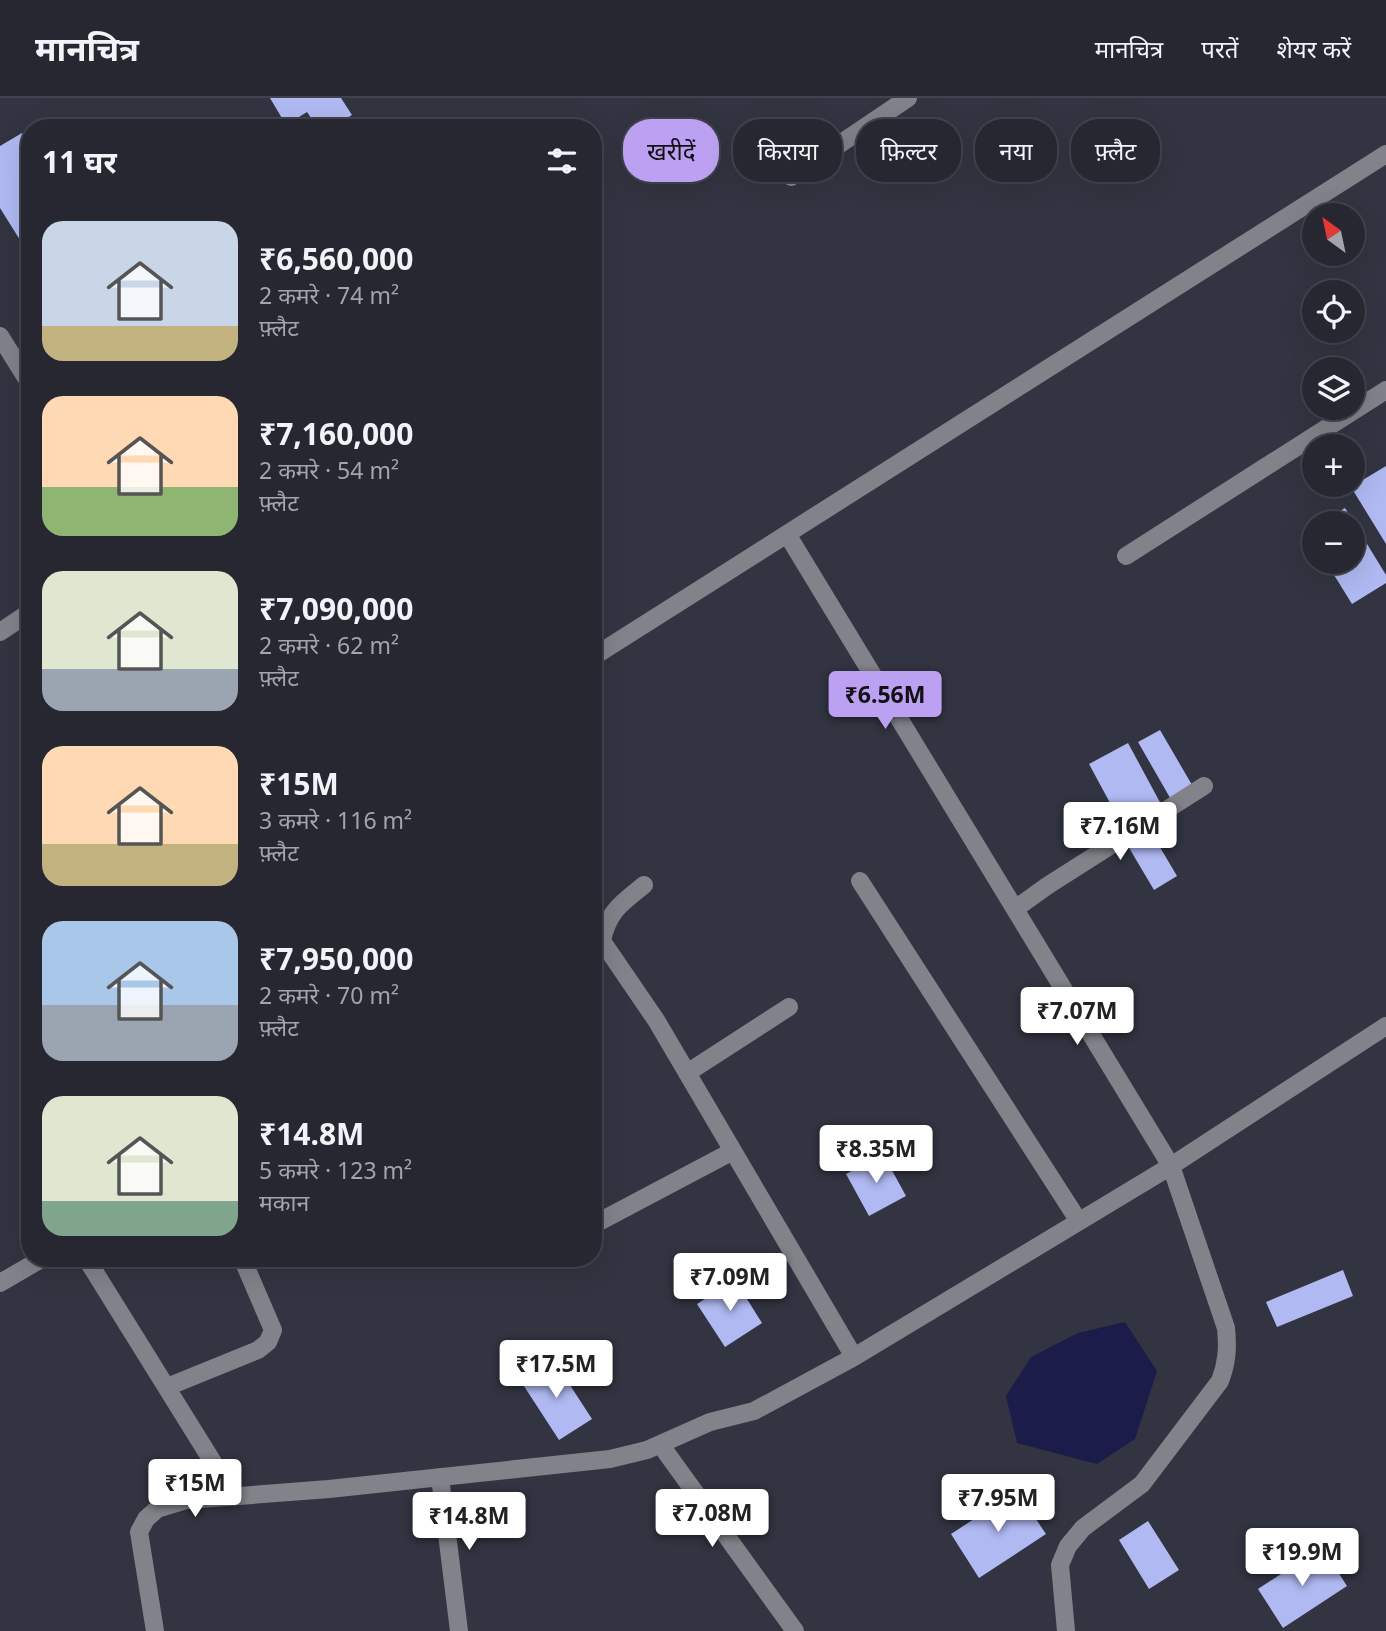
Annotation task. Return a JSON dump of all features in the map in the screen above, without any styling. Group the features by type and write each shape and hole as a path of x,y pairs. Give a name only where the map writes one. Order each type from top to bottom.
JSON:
{"street":[{"path":"842,143 908,98"},
{"path":"602,651 1386,154"},
{"path":"0,336 21,370"},
{"path":"1126,556 1386,390"},
{"path":"787,534 1171,1166 1226,1328 1226,1365 1220,1381 1156,1468 1126,1498 1083,1528 1068,1546 1060,1565 1066,1631"},
{"path":"0,632 21,618"},
{"path":"1015,909 1204,786"},
{"path":"860,881 1078,1220"},
{"path":"645,885 623,902 606,923 602,941 656,1020 854,1357"},
{"path":"687,1073 789,1007"},
{"path":"155,1631 139,1532 146,1519 157,1509 172,1503 234,1496 610,1459 660,1444 709,1422 754,1411 854,1357 1171,1166 1386,1026"},
{"path":"602,1219 733,1151"},
{"path":"0,1283 28,1267"},
{"path":"92,1267 234,1496"},
{"path":"167,1387 258,1350 268,1342 273,1330 246,1267"},
{"path":"660,1444 795,1631"},
{"path":"440,1477 459,1631"}],"shaded area":[{"path":"1125,1322 1157,1371 1135,1439 1097,1464 1017,1443 1006,1396 1031,1357 1078,1333"}],"building":[{"path":"270,98 341,98 352,115 345,119 312,119 307,112 296,119 282,119"},
{"path":"21,134 21,242 0,208 0,146"},
{"path":"1386,466 1386,544 1357,497 1365,497 1365,479"},
{"path":"1365,541 1386,575 1386,583 1352,604 1333,574 1365,574"},
{"path":"1160,730 1195,790 1173,803 1138,742"},
{"path":"1128,743 1162,806 1123,827 1089,764"},
{"path":"1148,827 1177,876 1154,890 1125,841"},
{"path":"883,1154 906,1196 869,1216 846,1174"},
{"path":"1343,1270 1353,1296 1277,1327 1266,1302"},
{"path":"735,1280 762,1323 725,1347 697,1304"},
{"path":"553,1359 592,1419 559,1440 520,1380"},
{"path":"1017,1491 1046,1534 979,1578 951,1534"},
{"path":"1148,1521 1179,1570 1149,1589 1119,1540"},
{"path":"1322,1547 1347,1586 1283,1628 1258,1589"}]}
